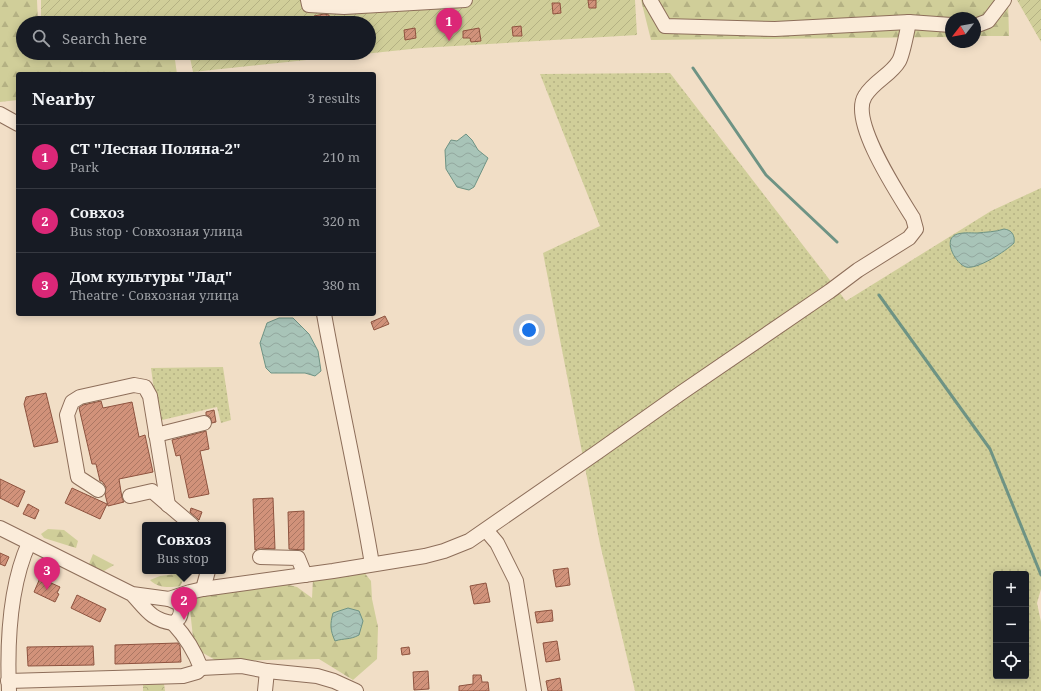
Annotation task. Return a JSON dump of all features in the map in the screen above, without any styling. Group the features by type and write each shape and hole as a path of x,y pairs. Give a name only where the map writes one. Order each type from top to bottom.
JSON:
{"street":[{"path":"308,0 309,5 344,7 465,0"},
{"path":"650,0 665,26 775,29 909,22 945,25"},
{"path":"981,24 988,21 1004,0"},
{"path":"169,599 203,589 425,556 444,551 469,541 681,393 830,292 858,270 909,238 916,229 913,218 874,152 862,116 864,98 872,85 889,73 899,61 909,22"},
{"path":"0,114 16,123"},
{"path":"324,316 334,373 363,508 372,564"},
{"path":"98,490 78,477 67,415 72,402 80,397 134,385 145,387 150,396 168,505"},
{"path":"156,435 204,423"},
{"path":"130,496 152,491 188,522"},
{"path":"0,528 132,594 169,599 180,604 180,618 173,623"},
{"path":"486,530 498,543 516,581 534,691"},
{"path":"29,543 5,626 9,686 183,676 196,672 201,668 241,666 266,671 317,676 334,681 356,691"},
{"path":"260,557 298,558 305,575"},
{"path":"203,589 207,574"},
{"path":"132,594 152,616 166,622 173,623 180,630 198,660 201,668"},
{"path":"265,691 266,671"}],"green space":[{"path":"0,0 37,0 38,16 16,16 16,60 175,60 177,72 16,72 16,100 0,102"},
{"path":"41,0 635,0 637,35 421,48 376,53 376,16 41,16"},
{"path":"641,0 1008,0 1009,36 981,36 981,12 945,12 945,37 651,40"},
{"path":"1017,0 1041,0 1041,42"},
{"path":"190,60 307,60 193,72"},
{"path":"670,73 846,301 991,211 1041,188 1041,589 1037,603 1041,622 1041,691 635,691 600,544 543,253 600,226 540,74"},
{"path":"223,367 231,420 221,423 217,407 158,421 151,368"},
{"path":"48,529 64,530 78,541 76,548 44,538 41,534"},
{"path":"93,554 114,565 104,571 95,568 89,564"},
{"path":"363,571 371,581 372,599 378,627 377,659 353,680 319,659 217,661 203,653 193,637 189,601 205,595 285,584 297,587 312,598 313,579"},
{"path":"183,574 183,581 180,586 164,587 156,585 150,580 160,576"},
{"path":"164,684 165,691 143,691 143,685"}],"water":[{"path":"466,134 478,150 488,158 474,187 469,190 457,187 446,169 445,150 451,140 457,141"},
{"path":"1004,229 1009,230 1012,233 1014,243 1005,251 984,263 977,266 966,267 958,262 952,252 950,242 957,234"},
{"path":"279,318 293,318 309,334 318,351 321,371 315,376 305,373 271,373 266,368 260,343 267,323"},
{"path":"348,608 359,611 363,621 359,635 353,638 335,641 331,627 333,613"}],"building":[{"path":"588,0 596,0 596,8 589,8"},
{"path":"552,3 560,3 561,13 553,14"},
{"path":"324,14 329,16 314,16"},
{"path":"521,26 522,36 513,36 512,27"},
{"path":"415,28 416,38 405,40 404,30"},
{"path":"479,28 481,41 471,42 470,38 463,38 463,31"},
{"path":"385,316 389,324 374,330 371,322"},
{"path":"46,393 58,442 34,447 24,404 26,397"},
{"path":"101,401 103,408 132,402 139,437 145,435 153,472 119,479 124,502 108,506 105,494 106,487 102,481 100,481 96,464 92,464 79,408 83,405"},
{"path":"214,410 216,422 212,423 210,417 206,415 206,412"},
{"path":"206,431 209,449 200,451 209,494 189,498 180,455 176,456 172,440"},
{"path":"0,479 25,491 18,507 0,498"},
{"path":"72,488 107,504 100,519 65,503"},
{"path":"273,498 275,549 260,548 255,550 253,499"},
{"path":"28,504 39,510 35,519 23,514"},
{"path":"191,508 202,512 199,520 190,512"},
{"path":"304,511 304,550 289,549 288,512"},
{"path":"0,553 9,557 5,566 0,564"},
{"path":"568,568 570,585 556,587 553,570"},
{"path":"40,578 60,587 57,593 59,594 55,602 34,592"},
{"path":"486,583 490,602 474,604 470,586"},
{"path":"77,595 106,609 100,622 71,608"},
{"path":"552,610 553,621 537,623 535,612"},
{"path":"557,641 560,660 546,662 543,643"},
{"path":"178,643 180,646 181,662 115,664 115,645"},
{"path":"93,646 94,665 28,666 27,647"},
{"path":"409,647 410,654 402,655 401,648"},
{"path":"428,671 429,689 414,690 413,672"},
{"path":"473,675 481,675 482,682 488,682 489,691 459,691 459,686 473,684"},
{"path":"560,678 562,691 548,691 546,681"}],"waterway":[{"path":"693,68 766,175 837,242"},
{"path":"879,295 990,449 1041,575"}],"place":[{"name":"СТ \"Лесная Поляна-2\"","path":"449,41"},
{"name":"Дом культуры \"Лад\"","path":"47,590"},
{"name":"Совхоз","path":"184,620"}]}
